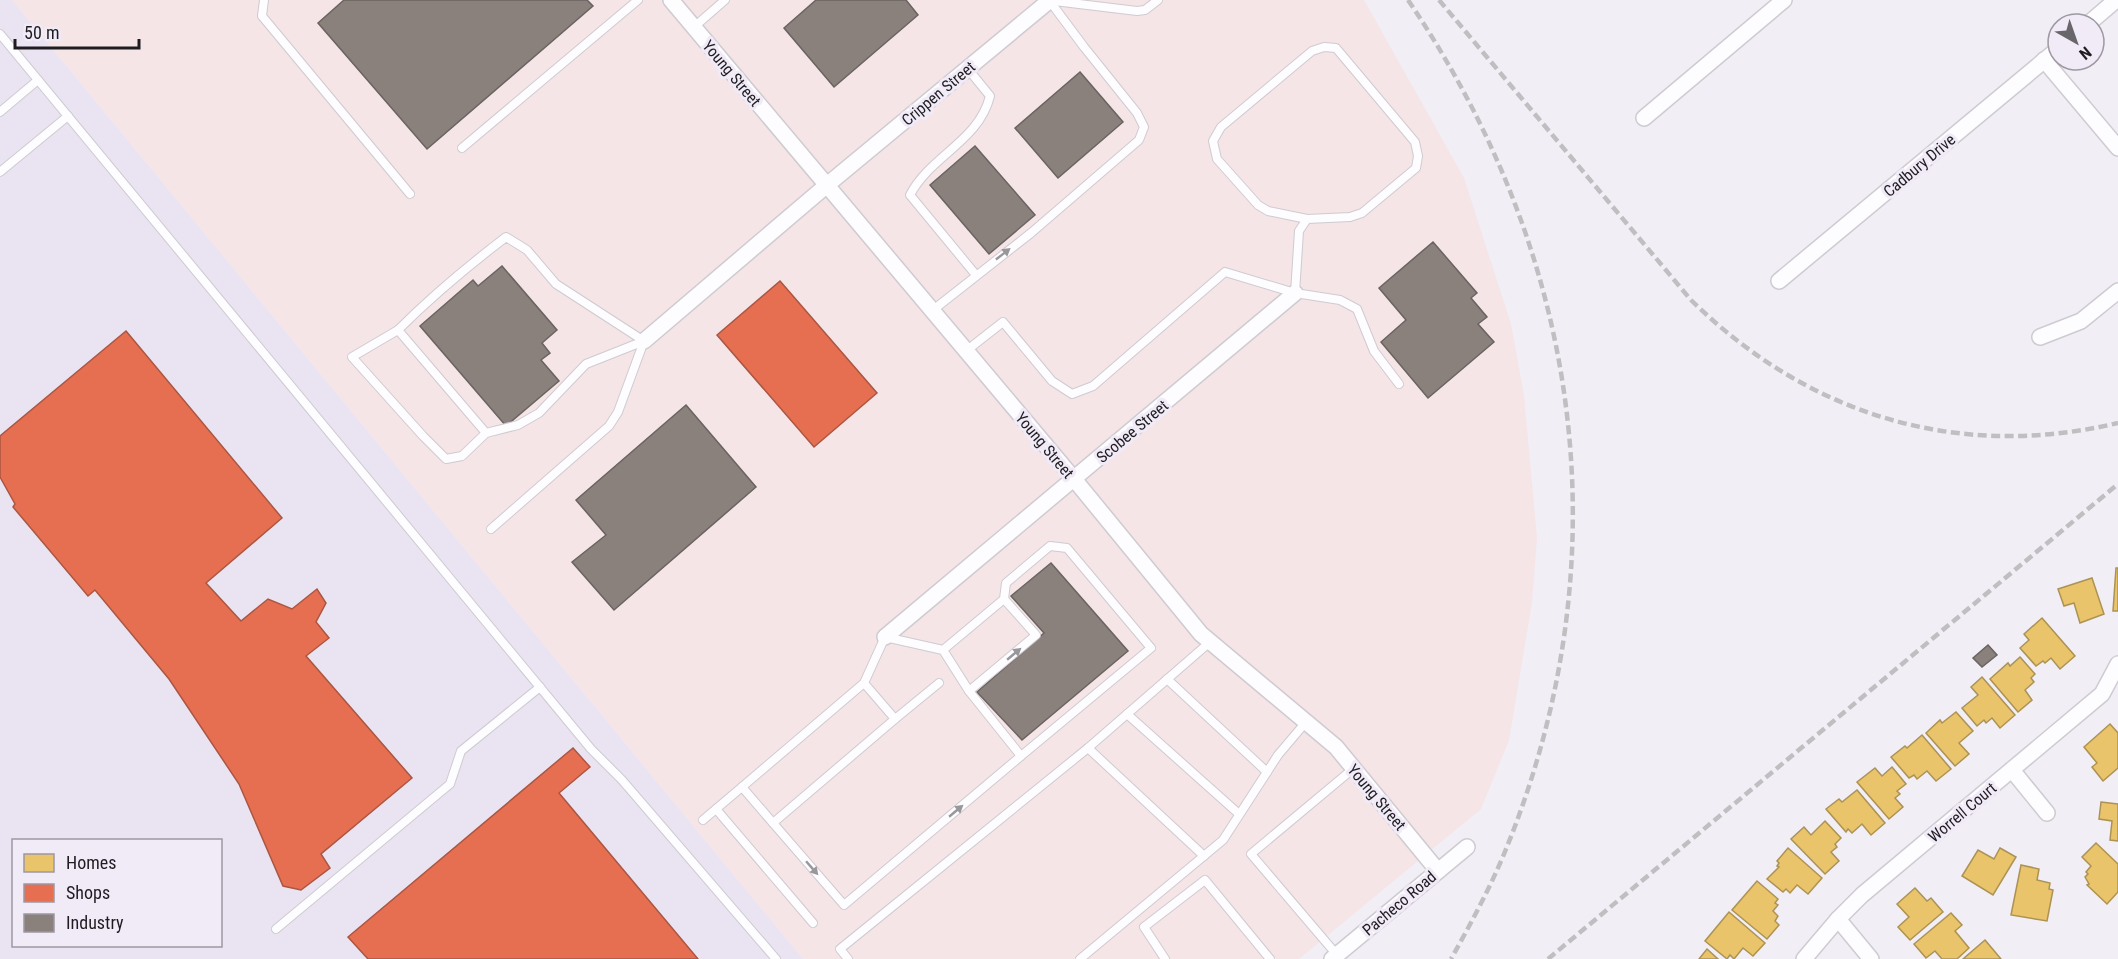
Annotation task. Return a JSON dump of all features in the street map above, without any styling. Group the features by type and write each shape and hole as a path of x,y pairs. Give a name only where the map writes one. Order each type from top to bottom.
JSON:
{"street":[{"name":"Young Street","path":"671,0 933,310 1201,633 1336,747 1438,871"},
{"name":"Crippen Street","path":"644,341 1048,0"},
{"path":"1644,118 1784,0"},
{"path":"2102,12 2116,0"},
{"path":"2044,60 2118,148"},
{"name":"Cadbury Drive","path":"1779,281 2044,60"},
{"path":"2040,337 2081,321 2118,291"},
{"name":"Scobee Street","path":"885,637 1295,293"},
{"name":"Worrell Court","path":"1804,959 1862,895 2102,694 2118,664"},
{"path":"2012,770 2047,813"},
{"name":"Pacheco Road","path":"1334,957 1467,847"},
{"path":"1838,919 1871,959"}],"lane":[{"path":"264,0 262,16 410,194"},
{"path":"462,148 638,0"},
{"path":"694,27 725,0"},
{"path":"1048,0 1137,11 1144,10 1158,0"},
{"path":"933,310 1031,233 1139,140 1144,127 1137,113 1048,0"},
{"path":"0,34 591,749 622,780 776,959"},
{"path":"1324,47 1336,48 1415,142 1418,156 1416,168 1362,213 1350,217 1306,219 1268,211 1258,206 1217,159 1213,141 1221,127 1312,51 1324,47"},
{"path":"968,69 990,96 986,111 970,132 917,181 910,195 976,276"},
{"path":"0,112 38,80"},
{"path":"0,172 68,116"},
{"path":"1295,293 1299,231 1306,219"},
{"path":"506,237 527,250 556,284 644,341 586,364 539,413 518,425 486,433 462,456 446,459 352,357 398,330 472,262 506,237"},
{"path":"966,351 1003,322 1053,381 1072,394 1093,386 1225,272 1295,293 1340,300 1357,309 1374,351 1399,384"},
{"path":"398,330 486,433"},
{"path":"491,529 609,426 618,412 644,341"},
{"path":"742,787 844,905 1151,648 1066,548 1050,546 1005,583 1004,599 1036,635 969,691"},
{"path":"944,650 1004,599"},
{"path":"703,820 864,683 885,637 944,650 969,691 1021,756"},
{"path":"848,959 840,950 1088,748 1210,642"},
{"path":"1167,679 1267,771"},
{"path":"864,683 895,719"},
{"path":"773,823 939,683"},
{"path":"276,929 450,784 461,751 540,687"},
{"path":"1127,714 1239,814"},
{"path":"1080,959 1223,840 1278,755 1306,722"},
{"path":"1088,748 1204,856"},
{"path":"1334,957 1251,854 1354,768"},
{"path":"716,809 813,923"},
{"path":"1165,959 1144,927 1205,880 1270,959"}],"shaded area":[{"path":"0,0 12,0 803,959 0,959"},
{"path":"12,0 1364,0 1464,178 1511,324 1524,396 1537,538 1532,602 1509,740 1481,809 1299,959 803,959"}],"building: Homes":[{"path":"2116,568 2118,568 2118,611 2113,611"},
{"path":"2092,578 2104,614 2080,623 2074,603 2064,606 2058,589"},
{"path":"2042,618 2075,656 2060,669 2051,658 2036,666 2020,648 2029,640 2024,634"},
{"path":"2020,657 2035,674 2031,678 2034,682 2025,690 2032,700 2018,712 1990,679 2008,663 2010,666"},
{"path":"1982,677 2015,715 2000,728 1992,718 1986,723 1984,720 1977,726 1962,708 1978,695 1971,687"},
{"path":"1956,712 1973,731 1959,743 1969,754 1955,766 1926,733 1940,720 1942,723"},
{"path":"2110,724 2118,733 2118,768 2103,781 2092,767 2097,763 2084,747"},
{"path":"1922,735 1951,769 1936,781 1927,771 1917,779 1914,775 1909,778 1891,757 1905,746 1907,748"},
{"path":"1892,767 1906,784 1897,791 1900,794 1895,798 1903,807 1889,819 1857,782 1875,768 1882,776"},
{"path":"1857,790 1885,823 1871,835 1862,824 1852,833 1848,829 1846,832 1826,809 1839,799 1842,802"},
{"path":"2101,802 2118,804 2118,841 2110,840 2112,821 2099,819"},
{"path":"1825,821 1841,838 1835,844 1837,847 1831,852 1839,861 1825,874 1791,839 1804,827 1811,835"},
{"path":"2096,843 2118,864 2118,892 2107,904 2087,885 2089,884 2085,877 2091,866 2082,857"},
{"path":"1788,848 1822,878 1808,894 1797,885 1790,893 1786,889 1783,892 1767,879 1779,867 1777,861"},
{"path":"2000,848 2016,857 1993,895 1962,876 1978,850 1994,859"},
{"path":"2021,865 2039,869 2037,880 2050,883 2049,889 2053,890 2047,921 2011,915"},
{"path":"1757,881 1778,899 1775,903 1778,905 1773,911 1778,916 1775,921 1779,925 1767,939 1732,910"},
{"path":"1915,888 1927,901 1931,898 1943,912 1910,940 1898,927 1909,917 1897,904"},
{"path":"1729,912 1765,943 1753,956 1743,948 1734,959 1730,955 1727,959 1705,941"},
{"path":"1951,913 1962,925 1955,931 1969,948 1957,959 1942,959 1935,951 1926,958 1914,944"},
{"path":"1985,940 2001,959 1963,959"},
{"path":"1707,949 1718,959 1699,959"}],"building: Shops":[{"path":"780,281 877,393 814,447 717,335"},
{"path":"126,331 282,518 206,583 241,621 268,599 292,609 317,589 326,603 316,622 329,638 306,656 412,778 321,854 330,868 301,890 283,886 239,784 169,679 95,590 88,596 13,507 15,504 0,477 0,436"},
{"path":"573,748 590,767 559,793 698,959 368,959 348,937"}],"building: Industry":[{"path":"344,0 587,0 593,6 427,149 318,23"},
{"path":"816,0 906,0 918,15 834,87 784,28"},
{"path":"1080,72 1123,122 1058,178 1015,128"},
{"path":"975,146 1035,215 989,254 930,185"},
{"path":"1433,242 1477,293 1471,298 1487,317 1478,324 1494,342 1428,398 1381,342 1406,320 1379,288"},
{"path":"502,266 557,330 542,343 550,353 541,360 559,381 506,426 420,326 473,280 478,286"},
{"path":"686,405 756,487 614,610 572,562 606,535 576,500"},
{"path":"1051,563 1128,651 1022,740 977,692 1044,633 1011,596"},
{"path":"1988,645 1997,655 1982,667 1973,658"}],"railway":[{"path":"1408,0 1468,99 1514,202 1547,307 1567,415 1573,524 1564,634 1542,744 1504,854 1451,959"},
{"path":"1439,0 1691,300 1736,340 1784,373 1835,399 1888,419 1943,431 2000,436 2058,433 2118,423"},
{"path":"1548,959 2118,484"}]}
